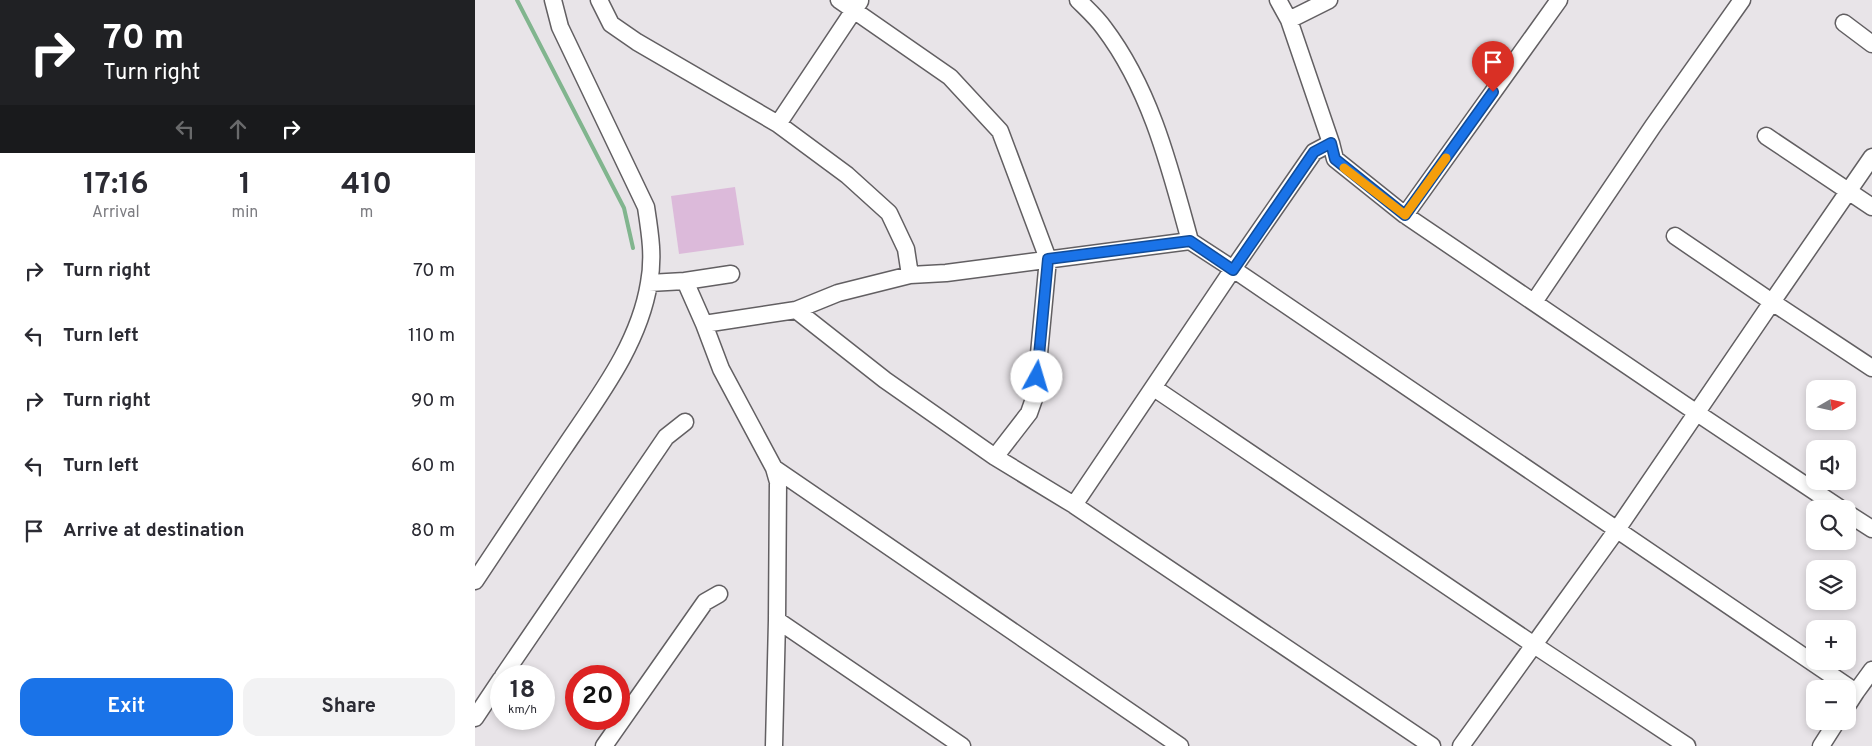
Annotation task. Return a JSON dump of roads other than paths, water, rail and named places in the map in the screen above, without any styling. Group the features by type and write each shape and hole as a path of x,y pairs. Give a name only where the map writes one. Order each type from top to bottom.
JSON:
{"street":[{"path":"475,581 605,387 632,339 645,301 652,263 651,237 646,207 560,27 553,0"},
{"path":"599,0 611,24 637,42 779,124 847,174 889,213 906,248 910,275"},
{"path":"839,0 857,5 950,77 1000,131 1048,259 1035,396 1029,413 995,457"},
{"path":"1078,0 1104,28 1135,77 1163,145 1190,241 1616,531 1825,680"},
{"path":"1278,0 1289,20 1335,159 1405,215 1697,414 1827,500"},
{"path":"1289,20 1329,0"},
{"path":"1405,215 1559,0"},
{"path":"1534,302 1653,126 1742,0"},
{"path":"779,124 857,5"},
{"path":"1844,23 1872,44"},
{"path":"1766,136 1872,207"},
{"path":"1074,505 1314,152 1331,143"},
{"path":"1461,746 1616,531 1872,158"},
{"path":"1675,236 1872,368"},
{"path":"704,324 796,310 838,293 910,275 946,273 1190,241"},
{"path":"649,283 685,281 731,274"},
{"path":"685,281 721,369 774,468 778,482 774,746"},
{"path":"796,310 885,380 995,457 1074,505 1432,746"},
{"path":"1154,388 1687,746"},
{"path":"511,665 666,437 685,422"},
{"path":"774,468 1180,746"},
{"path":"1856,519 1872,529"},
{"path":"604,746 705,602 719,594"},
{"path":"777,620 962,746"},
{"path":"1856,693 1872,670"},
{"path":"475,718 490,696"},
{"path":"1821,746 1831,730"}],"waterway":[{"path":"517,0 624,208 633,248"}]}
